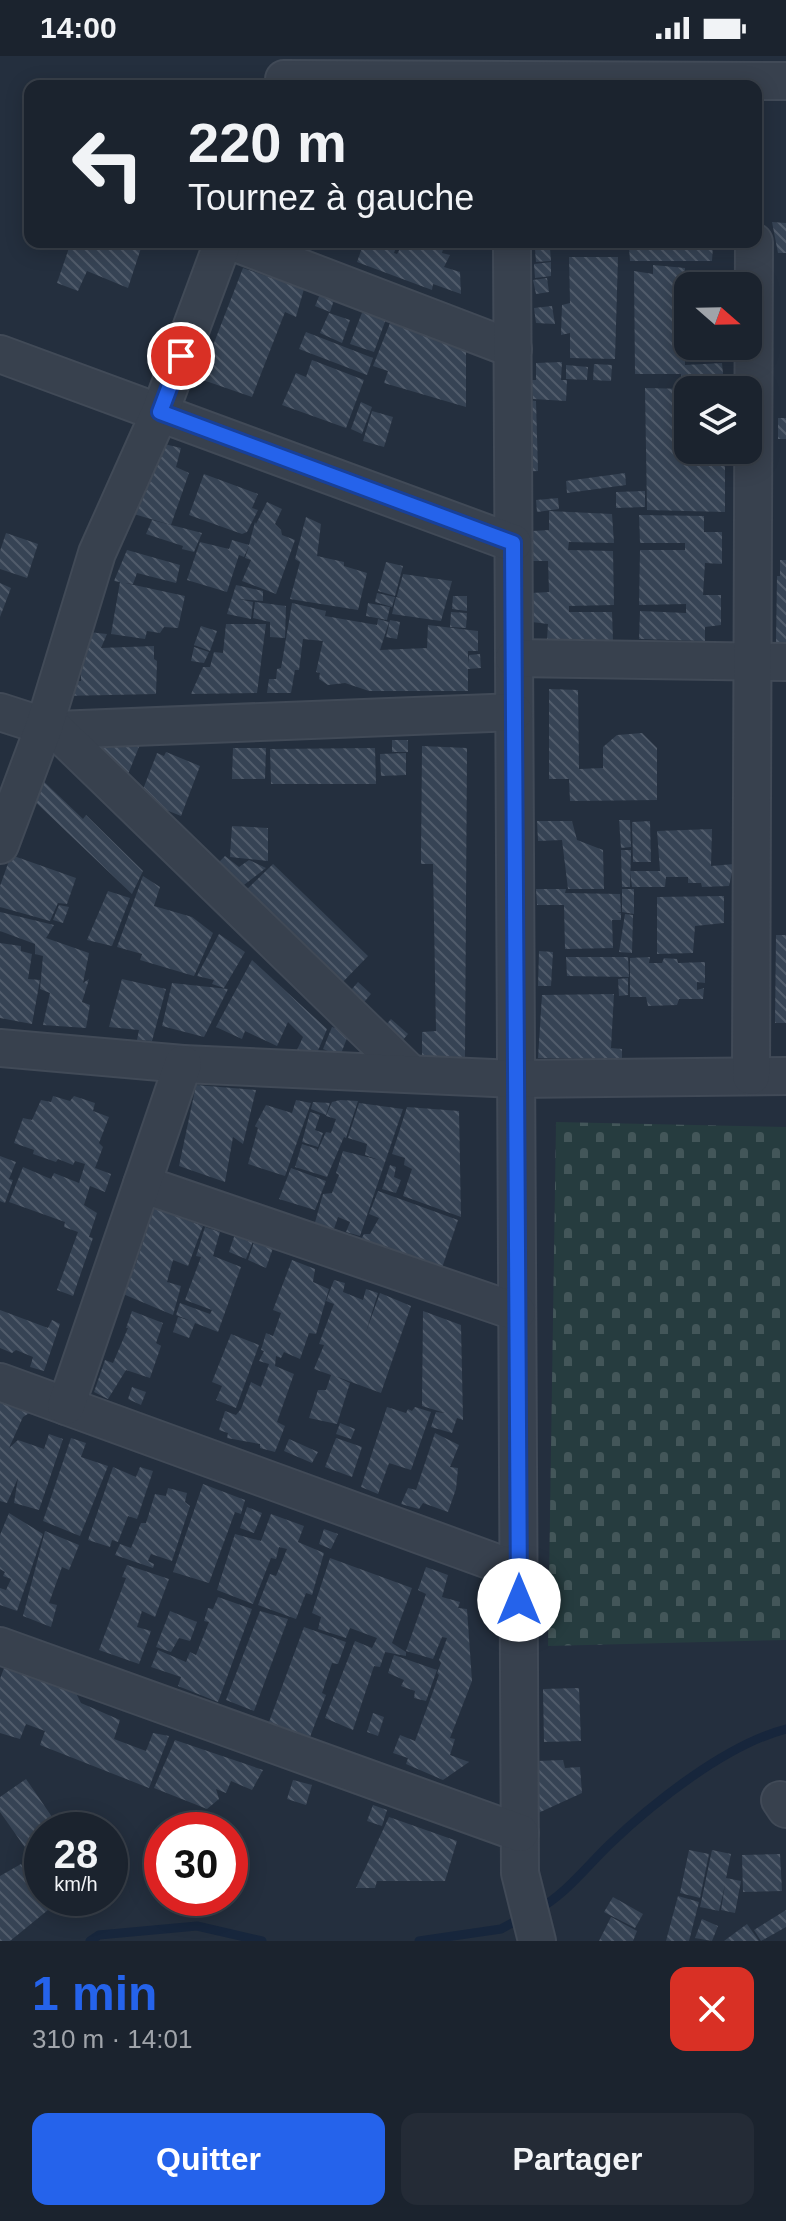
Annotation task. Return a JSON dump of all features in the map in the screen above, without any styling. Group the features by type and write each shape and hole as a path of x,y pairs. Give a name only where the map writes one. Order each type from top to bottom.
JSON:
{"street":[{"path":"285,74 529,75 676,80"},
{"path":"0,845 50,729 97,553 160,412 221,248"},
{"path":"249,248 513,349"},
{"path":"512,248 520,1873 537,1941"},
{"path":"0,1048 183,1064 516,1079 769,1076 769,661 754,248"},
{"path":"0,354 513,543"},
{"path":"514,658 769,661"},
{"path":"0,712 50,729 514,712"},
{"path":"50,729 411,1074"},
{"path":"66,1406 183,1064"},
{"path":"142,1184 517,1312"},
{"path":"0,1382 519,1571"},
{"path":"0,1646 520,1833"}],"green space":[{"path":"556,1122 786,1127 786,1640 548,1646"}],"building":[{"path":"772,222 786,223 786,253 778,253"},
{"path":"69,248 141,248 128,288 87,271 78,291 57,283"},
{"path":"362,248 396,248 394,253 397,254 400,248 443,248 442,253 450,255 444,267 460,272 461,294 433,284 432,290 357,262"},
{"path":"550,248 551,261 536,262 535,249"},
{"path":"629,248 713,248 712,261 630,261"},
{"path":"569,257 618,257 615,359 570,358 570,333 561,335 562,305 570,303"},
{"path":"551,262 551,276 535,278 534,264"},
{"path":"653,265 685,268 685,272 674,272 674,360 685,360 685,365 722,363 723,376 635,374 634,271 653,274"},
{"path":"243,268 304,289 296,317 285,312 252,397 200,379"},
{"path":"547,278 549,292 536,294 533,280"},
{"path":"320,294 334,300 330,312 315,306"},
{"path":"552,306 555,324 536,323 534,308"},
{"path":"363,310 386,319 374,352 350,344"},
{"path":"329,313 350,320 342,343 320,333"},
{"path":"392,318 466,346 466,407 384,383 388,371 373,366"},
{"path":"306,332 373,358 367,375 299,349"},
{"path":"312,360 364,380 346,428 282,405 296,373 306,377"},
{"path":"562,362 561,380 567,380 566,401 533,399 531,380 536,380 536,363"},
{"path":"594,364 612,365 611,381 593,380"},
{"path":"566,365 588,367 587,380 566,379"},
{"path":"645,388 674,389 674,464 725,464 725,512 647,510"},
{"path":"514,399 536,401 538,471 516,472"},
{"path":"361,402 372,407 362,434 351,429"},
{"path":"372,411 393,417 384,447 363,441"},
{"path":"778,418 786,418 786,439 778,439"},
{"path":"164,444 181,448 176,467 189,473 171,525 127,512"},
{"path":"625,473 626,485 567,493 566,481"},
{"path":"204,474 258,494 252,508 258,510 247,532 242,534 189,515"},
{"path":"645,491 645,507 616,508 616,492"},
{"path":"558,498 559,509 537,512 536,500"},
{"path":"267,502 282,509 275,524 282,535 295,540 276,594 242,581 251,560 245,558 249,546 244,557 239,555 227,592 187,580 200,542 229,549 232,540 249,545 255,522"},
{"path":"549,511 612,514 614,543 569,542 568,550 613,551 614,605 569,606 569,612 612,612 613,641 547,639 548,624 532,622 532,593 549,592 548,561 531,561 532,531 549,530"},
{"path":"639,515 704,516 704,532 722,532 722,564 705,563 703,595 721,595 721,625 705,627 705,641 639,639 640,611 686,613 686,604 639,605 640,550 685,550 685,543 640,543"},
{"path":"306,517 321,524 317,556 344,562 344,566 367,573 358,610 290,599 300,562 295,559"},
{"path":"152,520 202,533 194,552 146,534"},
{"path":"6,533 38,544 27,578 0,569 0,551"},
{"path":"127,550 180,565 176,583 137,573 133,584 125,583 185,596 178,628 164,627 160,633 147,631 145,639 111,634 120,582 114,581"},
{"path":"780,560 786,560 786,642 776,642"},
{"path":"386,562 403,566 395,596 378,591"},
{"path":"403,574 452,581 441,621 392,614 396,597 400,598 397,596"},
{"path":"0,583 11,588 0,617"},
{"path":"236,585 263,591 263,601 238,599 253,602 251,619 227,614"},
{"path":"377,593 395,597 392,607 375,602"},
{"path":"453,596 467,596 467,611 452,609"},
{"path":"255,602 286,606 285,638 270,637 270,622 253,618"},
{"path":"292,603 326,611 325,616 377,625 378,619 389,622 380,650 427,648 428,625 478,631 478,651 468,651 468,664 469,655 480,654 481,668 468,669 468,691 369,691 345,683 328,685 319,679 320,673 316,672 323,641 303,639 299,670 295,670 291,693 267,693 269,679 276,679 277,669 281,668"},
{"path":"368,603 390,607 387,620 366,616"},
{"path":"451,612 467,613 466,628 450,627"},
{"path":"390,620 400,622 397,639 386,637"},
{"path":"226,624 266,624 257,693 191,694 203,667 210,667 214,652 223,653"},
{"path":"201,626 217,631 210,651 194,645"},
{"path":"88,632 107,634 101,648 154,646 156,694 63,696 69,681 81,681 81,646"},
{"path":"194,647 209,652 204,663 191,661"},
{"path":"549,689 578,690 579,769 603,768 603,747 617,735 642,733 657,748 657,800 570,801 569,779 549,779"},
{"path":"392,740 408,740 408,752 392,752"},
{"path":"141,742 122,789 71,743"},
{"path":"422,746 467,748 465,1057 422,1056 422,1032 436,1031 433,864 421,864"},
{"path":"233,748 266,748 265,779 232,779"},
{"path":"375,748 376,784 271,784 270,749"},
{"path":"166,752 200,766 181,816 146,802 142,792 157,753 164,756"},
{"path":"406,753 406,775 381,776 380,754"},
{"path":"35,773 83,819 86,815 143,871 132,894 26,793"},
{"path":"619,820 630,820 631,847 621,848"},
{"path":"537,821 572,821 577,840 603,850 604,889 568,889 562,840 538,841"},
{"path":"650,821 651,862 633,862 632,822"},
{"path":"232,826 268,828 268,861 230,857"},
{"path":"712,829 711,866 734,864 729,886 702,887 701,883 688,883 688,877 666,877 665,887 632,887 630,871 660,871 657,831"},
{"path":"621,850 631,850 630,887 622,887"},
{"path":"11,855 76,878 67,904 58,903 50,921 0,907 0,886"},
{"path":"209,856 219,862 225,856 239,867 249,860 266,868 236,891"},
{"path":"273,864 368,956 337,988 239,897"},
{"path":"143,876 160,887 154,906 192,917 213,933 194,976 140,960 142,954 117,947"},
{"path":"536,889 620,894 621,912 617,912 621,913 621,920 612,920 613,948 565,949 564,905 537,905"},
{"path":"622,889 634,889 634,914 622,912"},
{"path":"108,891 130,898 112,946 87,940"},
{"path":"724,896 724,923 695,926 693,953 657,954 657,897"},
{"path":"59,905 69,907 63,923 53,920"},
{"path":"0,912 54,925 46,938 89,953 83,983 89,979 82,1002 90,1005 86,1028 43,1025 50,993 40,989 43,956 35,954 35,944 0,931"},
{"path":"625,914 633,915 632,953 619,952"},
{"path":"219,934 245,952 224,988 212,984 214,980 197,976"},
{"path":"776,935 786,935 786,1023 775,1023"},
{"path":"0,943 21,946 21,951 32,954 28,979 40,980 32,1024 0,1018"},
{"path":"539,951 553,952 551,986 538,986"},
{"path":"566,957 628,957 629,977 567,976"},
{"path":"650,957 649,963 662,963 664,958 677,959 678,963 705,962 705,983 697,982 697,990 704,988 703,999 679,999 677,1005 648,1006 646,997 630,997 630,958"},
{"path":"252,960 327,1029 317,1053 297,1050 303,1037 288,1022 277,1046 245,1031 242,1039 216,1027"},
{"path":"628,978 628,995 619,996 618,979"},
{"path":"122,979 166,989 152,1041 137,1040 139,1030 109,1027"},
{"path":"358,982 371,994 359,1008 346,996"},
{"path":"172,983 228,989 204,1037 162,1026"},
{"path":"614,994 611,1048 622,1049 622,1059 538,1058 542,995"},
{"path":"391,1019 408,1034 402,1041 385,1026"},
{"path":"332,1027 349,1033 340,1056 323,1049"},
{"path":"196,1085 256,1090 243,1144 233,1137 225,1182 179,1166"},
{"path":"53,1096 70,1101 74,1096 95,1103 93,1111 109,1117 99,1143 103,1147 95,1168 111,1174 105,1192 90,1186 84,1205 97,1213 89,1237 93,1238 73,1296 57,1290 78,1232 64,1227 65,1222 9,1202 23,1167 51,1179 54,1173 79,1183 85,1164 75,1161 73,1165 58,1159 56,1162 14,1143 23,1118 32,1120 41,1100 51,1102"},
{"path":"296,1100 311,1103 285,1176 248,1164 258,1128 255,1126 266,1105 292,1113"},
{"path":"358,1101 346,1138 327,1177 295,1167 302,1144 317,1149 317,1152 326,1132 331,1133 336,1119 326,1116 332,1102"},
{"path":"313,1102 330,1103 326,1115 311,1109"},
{"path":"359,1103 403,1109 360,1236 346,1232 350,1222 338,1217 333,1232 314,1226 323,1194 332,1193 339,1175 336,1173 343,1151 379,1160 365,1155 367,1144 348,1138"},
{"path":"407,1107 459,1111 461,1217 403,1196 412,1169 404,1165 405,1158 392,1154"},
{"path":"310,1112 320,1115 315,1130 323,1133 318,1147 302,1142"},
{"path":"0,1156 16,1162 5,1203 0,1201"},
{"path":"390,1165 396,1167 394,1177 401,1180 396,1193 382,1189"},
{"path":"291,1168 326,1181 315,1210 279,1199"},
{"path":"378,1191 458,1220 442,1268 361,1239 364,1234 370,1234 379,1218 369,1214"},
{"path":"154,1208 203,1226 188,1266 173,1260 167,1282 181,1286 173,1315 123,1294 124,1284 135,1266"},
{"path":"205,1227 220,1232 213,1256 241,1267 218,1332 195,1323 189,1338 173,1332 178,1317 191,1321 176,1315 180,1303 210,1314 212,1310 185,1300 201,1257 196,1256"},
{"path":"235,1234 253,1241 246,1259 229,1252"},
{"path":"254,1242 273,1248 266,1268 248,1260"},
{"path":"292,1260 315,1269 313,1282 329,1289 316,1334 309,1333 300,1359 284,1352 281,1358 276,1356 275,1366 294,1374 277,1422 285,1426 275,1452 260,1448 260,1444 227,1438 228,1433 219,1430 225,1411 236,1415 241,1409 251,1382 261,1387 269,1364 259,1361 264,1351 261,1350 266,1333 273,1336 281,1313 273,1310"},
{"path":"334,1280 345,1283 343,1292 363,1300 366,1289 378,1293 366,1332 380,1293 411,1306 381,1393 335,1376 350,1383 337,1424 309,1418 318,1390 326,1390 331,1375 314,1369 324,1345 319,1344 334,1304 326,1301"},
{"path":"0,1310 48,1328 52,1320 60,1324 44,1371 30,1367 33,1357 0,1348"},
{"path":"132,1311 163,1323 156,1343 161,1346 150,1378 126,1370 108,1399 94,1392 105,1360 113,1363"},
{"path":"423,1311 461,1325 463,1420 457,1418 452,1433 431,1427 436,1412 445,1413 422,1406"},
{"path":"231,1334 259,1345 236,1408 216,1400 222,1386 212,1382"},
{"path":"132,1387 146,1392 141,1405 128,1399"},
{"path":"0,1401 34,1410 23,1417 9,1448 18,1440 44,1449 49,1434 63,1439 39,1510 14,1503 18,1478 7,1503 0,1501"},
{"path":"387,1407 406,1413 415,1407 431,1412 411,1470 389,1463 378,1494 361,1487"},
{"path":"340,1423 355,1429 351,1439 336,1434"},
{"path":"435,1433 459,1445 450,1467 458,1468 456,1489 448,1512 423,1503 419,1509 401,1504 408,1488 416,1490"},
{"path":"71,1438 86,1443 81,1457 108,1466 80,1536 43,1521"},
{"path":"336,1438 362,1447 352,1477 325,1467"},
{"path":"289,1439 318,1452 312,1463 284,1451"},
{"path":"113,1467 136,1477 140,1467 153,1471 137,1519 128,1516 118,1542 112,1540 110,1547 88,1540"},
{"path":"203,1484 245,1500 241,1514 235,1512 209,1583 173,1572"},
{"path":"168,1488 187,1493 185,1502 190,1506 172,1561 151,1554 148,1561 154,1564 153,1568 115,1555 120,1544 131,1548 141,1523 146,1523 155,1494 166,1496"},
{"path":"247,1507 262,1513 254,1533 240,1528"},
{"path":"9,1513 43,1534 17,1611 0,1605 0,1588 6,1590 11,1579 3,1576 5,1572 0,1569 0,1535"},
{"path":"271,1514 304,1526 298,1542 324,1553 312,1595 306,1593 296,1619 258,1605 270,1574 276,1576 287,1549 279,1547 276,1559 271,1558 253,1604 217,1590 235,1534 261,1541"},
{"path":"324,1529 338,1534 331,1549 319,1544"},
{"path":"45,1531 79,1545 69,1570 62,1567 49,1603 57,1605 51,1627 23,1616"},
{"path":"330,1558 412,1588 392,1643 406,1652 406,1656 385,1652 380,1667 374,1666 353,1730 325,1718 355,1641 372,1648 377,1638 350,1628 346,1638 318,1629 321,1617 312,1613"},
{"path":"127,1565 169,1579 155,1617 142,1611 137,1627 151,1631 139,1664 99,1650 126,1578 122,1577"},
{"path":"426,1567 448,1575 442,1597 460,1602 458,1608 467,1609 472,1681 450,1738 455,1739 450,1755 469,1762 443,1780 406,1764 408,1758 393,1753 400,1735 415,1741 439,1675 439,1660 447,1638 442,1637 433,1659 406,1651 426,1594 418,1590"},
{"path":"218,1597 252,1609 218,1702 178,1686 181,1677 151,1667 158,1650 186,1662 190,1652 196,1655 209,1622 204,1621 208,1608 213,1609"},
{"path":"170,1611 197,1622 190,1641 179,1638 171,1652 156,1647"},
{"path":"260,1611 288,1619 254,1711 226,1700"},
{"path":"304,1627 346,1642 338,1664 332,1663 322,1693 326,1695 310,1737 269,1722"},
{"path":"394,1655 437,1670 426,1701 414,1698 415,1691 401,1686 404,1680 388,1673"},
{"path":"5,1665 75,1691 81,1703 120,1720 114,1739 146,1751 153,1733 169,1736 149,1788 40,1745 45,1731 26,1724 20,1739 0,1733 0,1679"},
{"path":"579,1688 581,1741 544,1742 543,1689"},
{"path":"373,1713 384,1717 378,1736 367,1732"},
{"path":"175,1740 263,1770 252,1790 231,1781 226,1793 216,1789 219,1799 207,1809 154,1788"},
{"path":"563,1760 565,1768 580,1767 582,1793 536,1814 536,1761"},
{"path":"26,1779 49,1812 24,1812 24,1846 0,1812 0,1797"},
{"path":"293,1780 312,1785 306,1805 287,1799"},
{"path":"373,1805 387,1810 382,1826 367,1821"},
{"path":"389,1817 457,1841 445,1881 377,1881 375,1888 356,1888"},
{"path":"689,1850 709,1854 700,1898 680,1893"},
{"path":"712,1850 731,1854 726,1878 741,1881 735,1913 721,1910 725,1885 719,1911 700,1907"},
{"path":"780,1854 782,1891 743,1892 742,1855"},
{"path":"21,1864 24,1869 24,1916 41,1916 10,1941 0,1941 0,1876"},
{"path":"678,1896 699,1902 689,1941 666,1941"},
{"path":"613,1897 643,1914 635,1928 604,1912"},
{"path":"786,1910 786,1927 761,1941 754,1930"},
{"path":"611,1917 637,1931 633,1941 599,1941"},
{"path":"702,1919 718,1926 712,1941 695,1938"},
{"path":"747,1924 759,1941 724,1941"}],"waterway":[{"path":"537,1910 567,1888 648,1810 692,1776 740,1747 786,1729"},
{"path":"419,1941 501,1929 523,1917"},
{"path":"90,1941 99,1935 197,1926 262,1941"}],"route":[{"path":"181,356 160,412 513,543 519,1600"}]}
